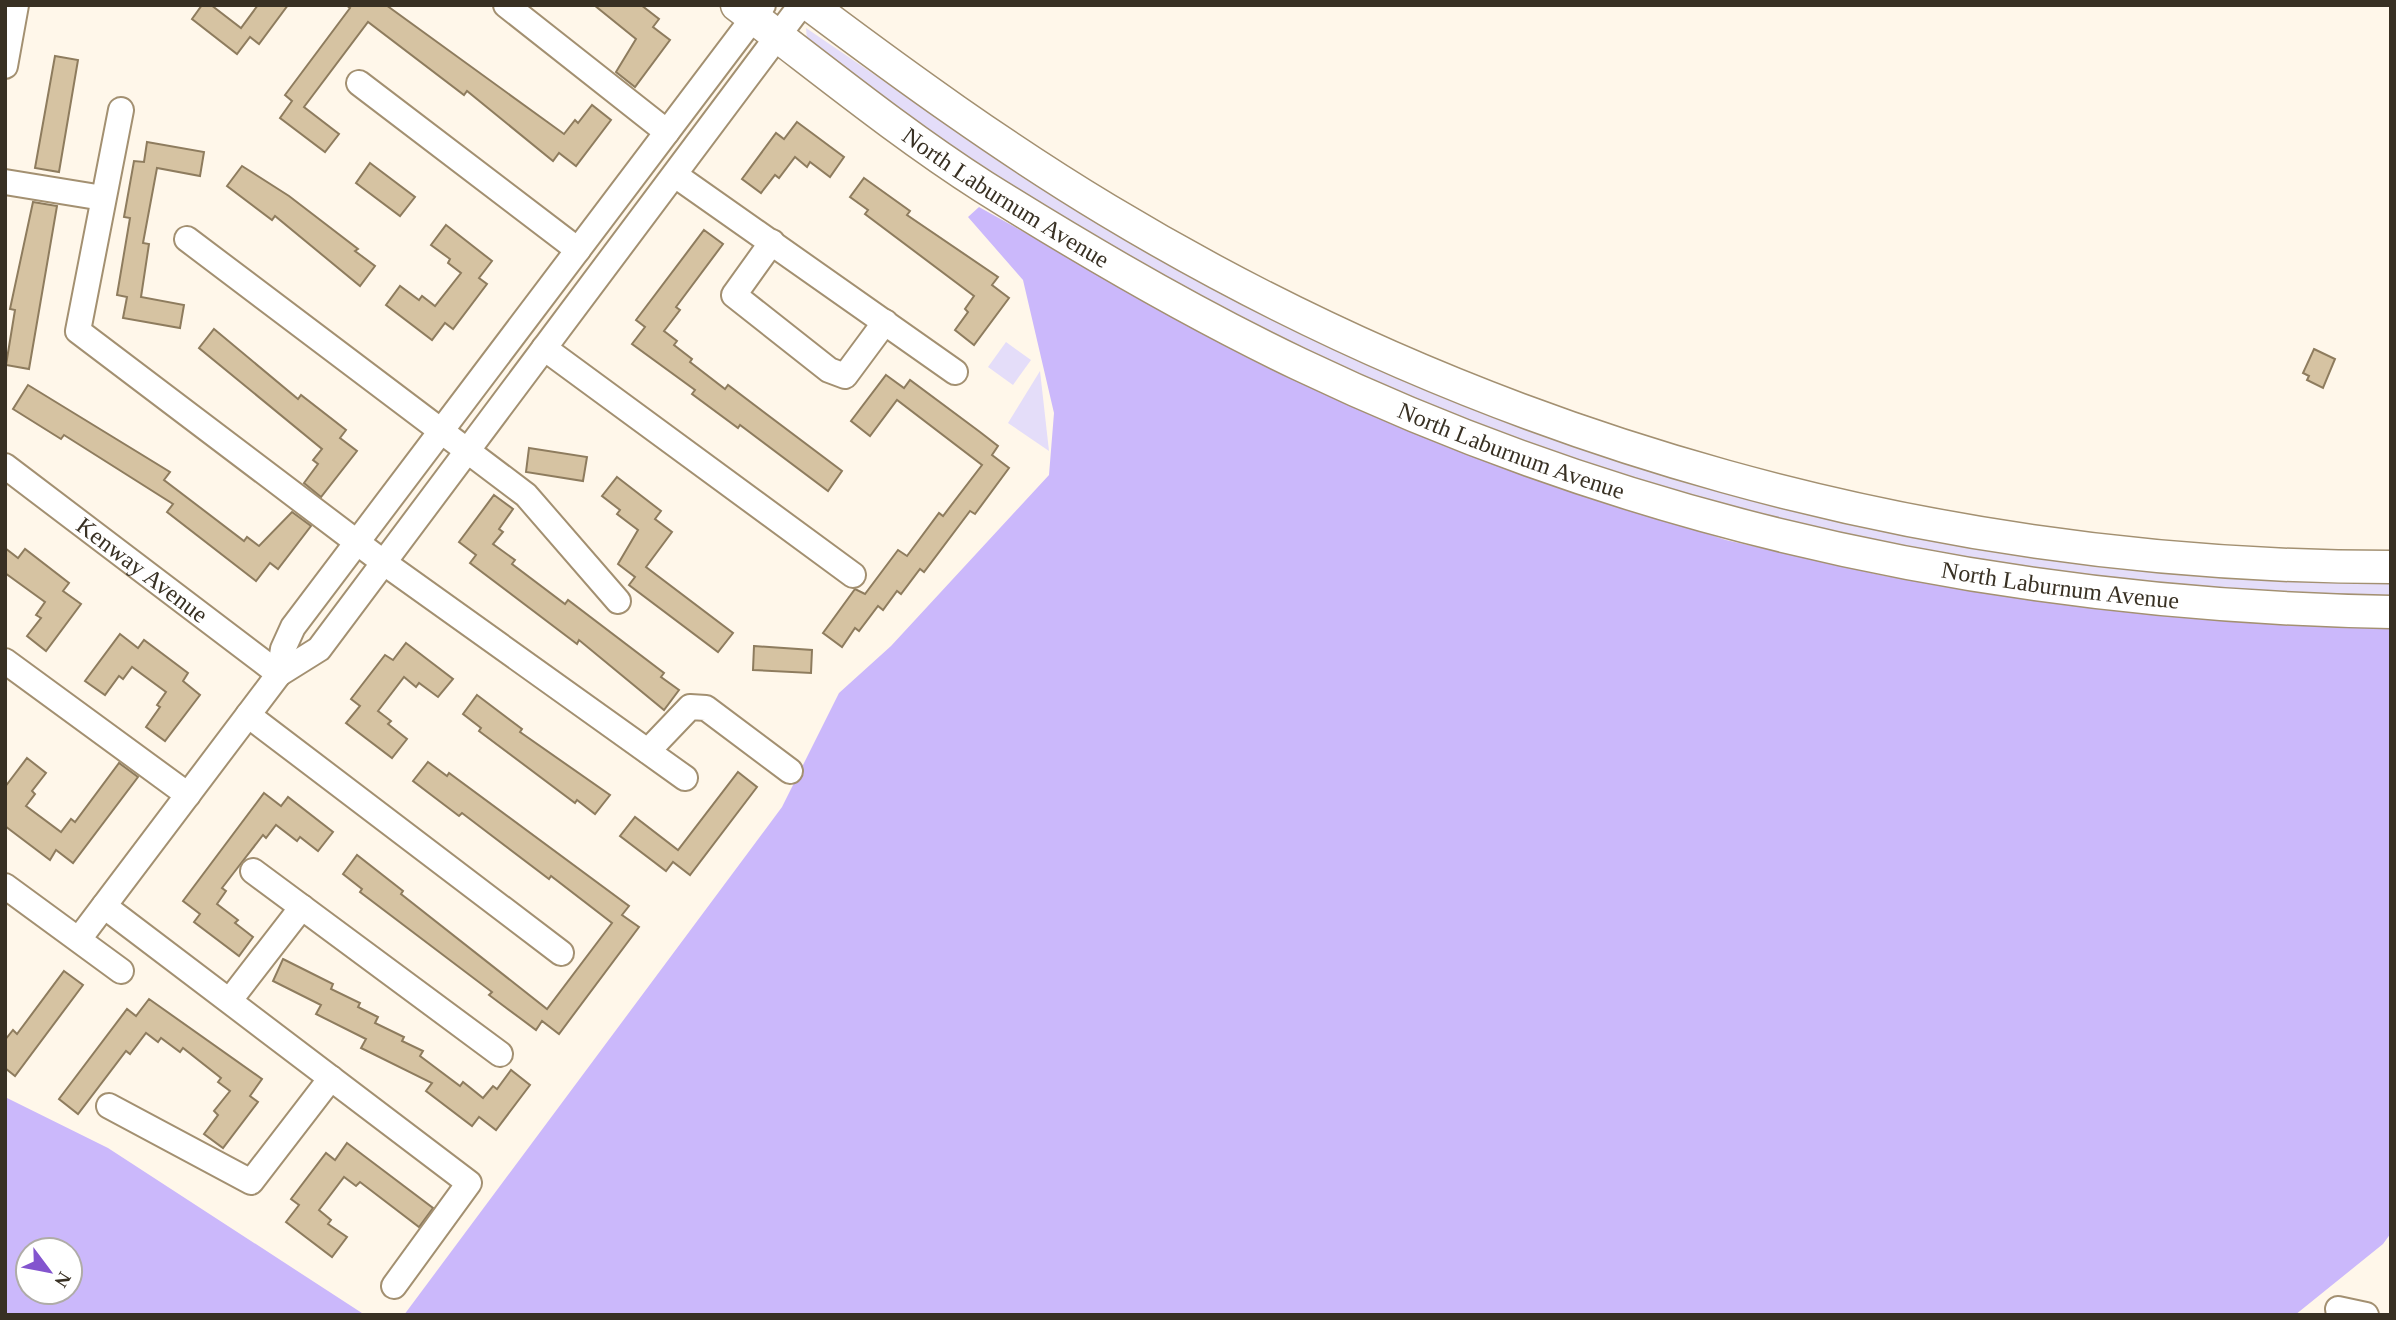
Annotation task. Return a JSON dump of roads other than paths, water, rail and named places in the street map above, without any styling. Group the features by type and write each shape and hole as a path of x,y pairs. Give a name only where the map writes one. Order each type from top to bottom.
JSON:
{"main road":[{"name":"North Laburnum Avenue","path":"810,5 1043,170 1173,248 1304,317 1395,360 1573,430 1728,478 1815,500 2022,541 2193,562 2282,567 2391,567"},
{"name":"North Laburnum Avenue","path":"758,16 980,184 1118,269 1298,364 1473,439 1626,493 1723,522 1902,564 2120,597 2228,607 2391,612"}],"street":[{"path":"5,66 16,5"},
{"path":"506,5 663,138 679,168 772,242 955,372"},
{"path":"279,674 283,649 293,627 758,16 801,5"},
{"path":"79,939 279,674 319,649 679,168 758,16"},
{"path":"359,83 578,250"},
{"path":"121,110 78,331 383,562 685,778"},
{"path":"5,182 103,198"},
{"path":"187,239 526,495 618,601"},
{"path":"772,242 734,295 829,370 845,376 885,322"},
{"path":"544,348 853,575"},
{"name":"Kenway Avenue","path":"5,466 279,674"},
{"path":"5,661 188,794"},
{"path":"648,751 690,707 706,708 790,771"},
{"path":"248,715 561,953"},
{"path":"253,871 500,1054"},
{"path":"5,886 121,971"},
{"path":"104,906 469,1183 394,1286"},
{"path":"230,1000 302,907"},
{"path":"109,1106 251,1182 331,1078"},
{"path":"2338,1309 2365,1315"}]}
